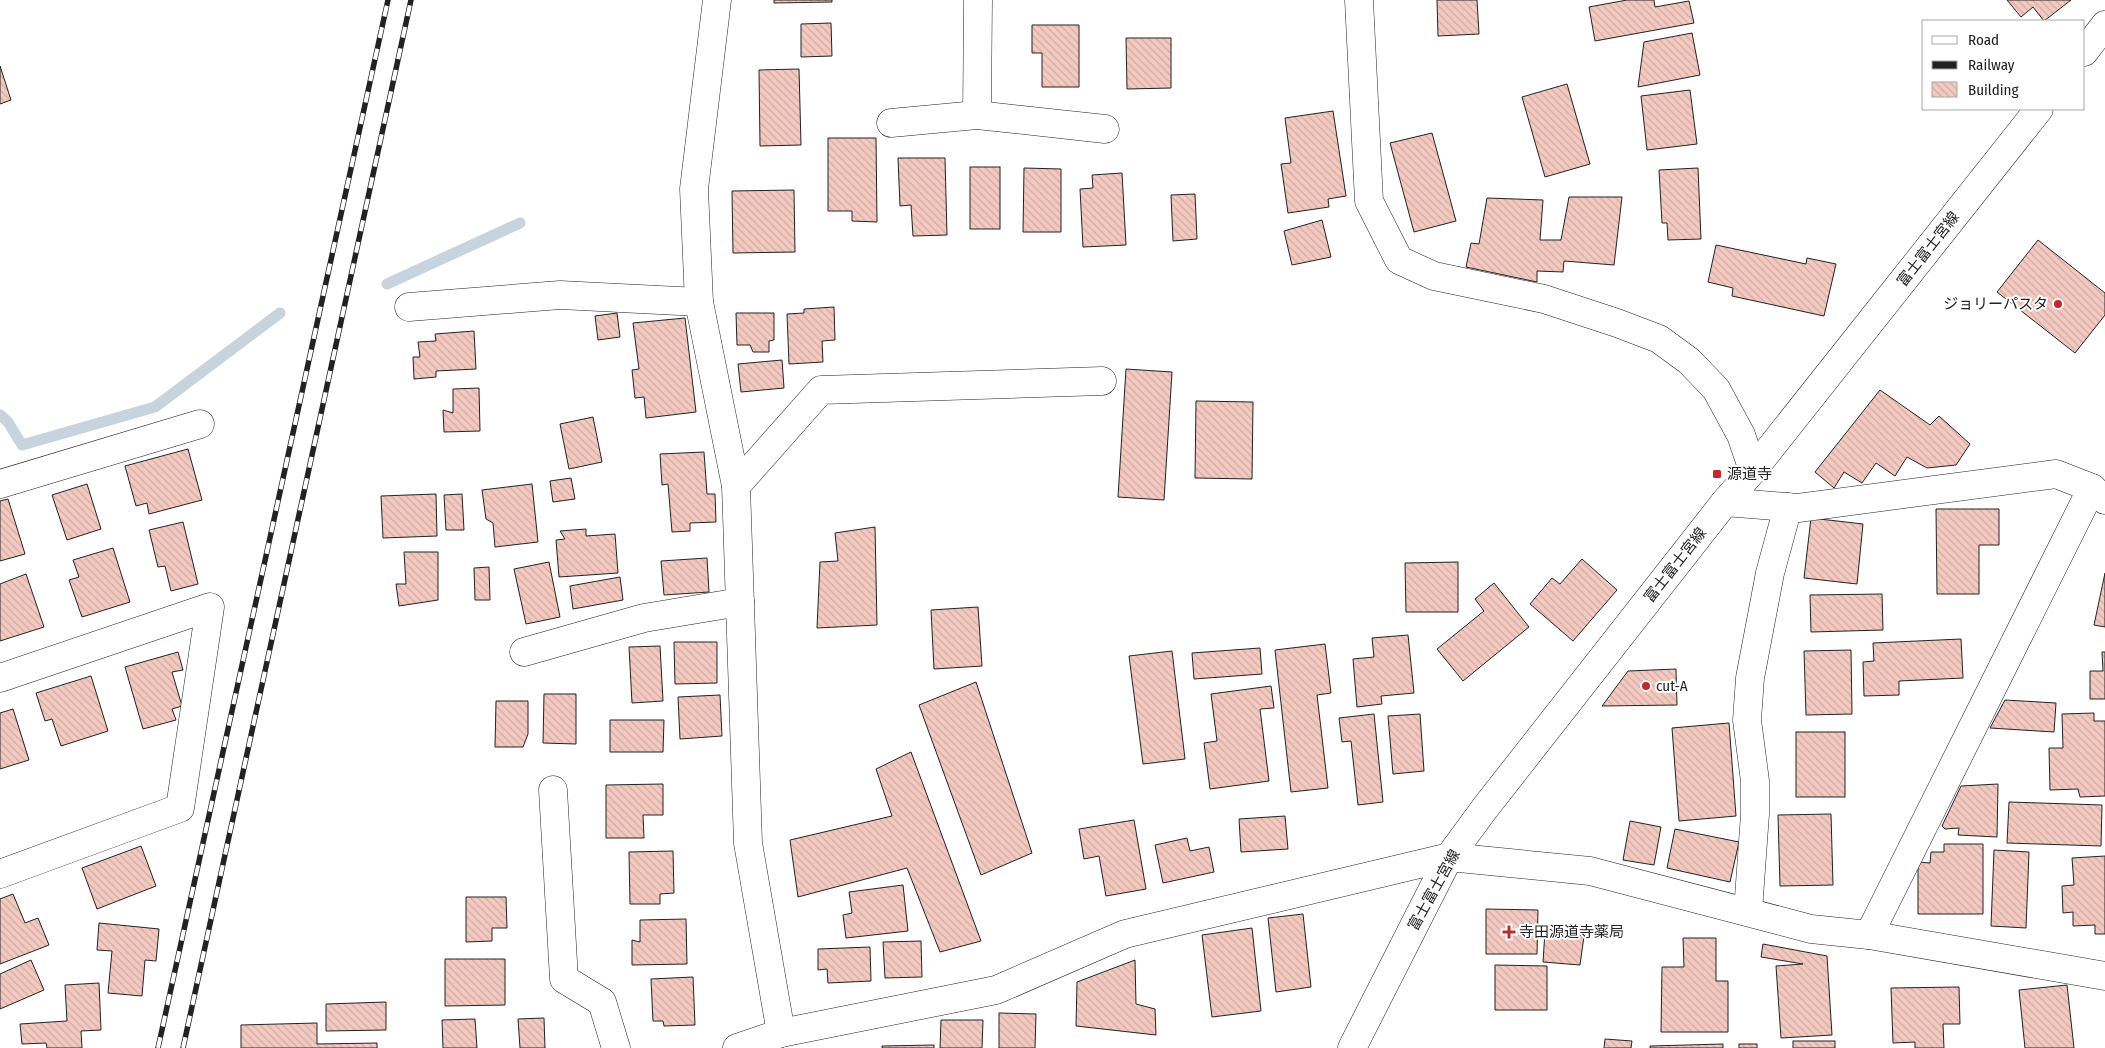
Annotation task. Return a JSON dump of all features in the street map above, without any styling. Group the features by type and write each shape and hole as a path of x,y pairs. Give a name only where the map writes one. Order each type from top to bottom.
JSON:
{"street":[{"path":"717,0 694,189 699,302 736,486 748,843 781,1034"},
{"path":"977,116 978,0"},
{"path":"1359,0 1369,201 1399,260 1434,276 1544,299 1617,322 1659,339 1689,361 1716,390 1741,435 1753,470"},
{"path":"2085,51 2105,25"},
{"name":"富士富士宮線","path":"1352,1048 1450,857 1485,808 1725,502 1753,470 2038,110"},
{"path":"891,123 977,116 1105,129"},
{"path":"408,307 560,295 699,302"},
{"path":"736,486 821,390 1102,381"},
{"path":"0,484 200,424"},
{"path":"1725,502 1798,508 2056,474 2098,494 1869,935"},
{"path":"1748,911 1755,814 1755,781 1747,720 1750,678 1770,573 1788,508"},
{"path":"524,652 644,618 740,602"},
{"path":"0,678 210,607 180,808 0,874"},
{"path":"552,790 564,979 602,1002 616,1048"},
{"path":"737,1048 781,1034 996,990 1124,934 1450,857 1590,871 1811,929 1869,935 2105,976"}],"building":[{"path":"774,0 832,0 832,2 774,3"},
{"path":"1437,0 1477,0 1479,34 1438,36"},
{"path":"1627,0 1654,0 1655,7 1689,1 1694,23 1595,41 1589,7"},
{"path":"2007,0 2071,0 2045,20 2043,20 2033,7 2021,17"},
{"path":"831,23 832,56 801,57 801,24"},
{"path":"1032,25 1079,25 1079,87 1042,87 1042,53 1032,53"},
{"path":"1692,33 1700,75 1638,87 1644,42"},
{"path":"1126,38 1171,38 1171,88 1127,89"},
{"path":"0,66 11,100 0,104"},
{"path":"799,69 801,145 760,146 759,70"},
{"path":"1567,84 1590,164 1545,177 1522,97"},
{"path":"1690,90 1697,144 1647,150 1641,96"},
{"path":"1333,111 1346,196 1328,199 1329,207 1288,213 1281,164 1291,163 1285,118"},
{"path":"1432,133 1456,221 1414,232 1390,143"},
{"path":"828,138 876,138 877,222 852,221 852,211 828,211"},
{"path":"898,158 945,158 947,235 913,236 911,205 900,206"},
{"path":"970,167 1000,167 1000,229 970,229"},
{"path":"1024,168 1061,169 1061,232 1023,232"},
{"path":"1698,168 1701,239 1668,240 1667,223 1662,223 1659,170"},
{"path":"1122,173 1126,245 1083,247 1080,189 1093,188 1092,175"},
{"path":"794,190 795,252 733,253 732,191"},
{"path":"1195,194 1197,239 1173,241 1171,195"},
{"path":"1569,197 1622,197 1614,265 1564,261 1563,272 1537,271 1537,282 1466,267 1471,243 1479,244 1487,198 1543,200 1540,240 1561,240"},
{"path":"1322,220 1331,257 1292,265 1284,231"},
{"name":"ジョリーパスタ","path":"2038,240 2105,293 2105,315 2075,353 1997,292"},
{"path":"1716,245 1806,264 1807,258 1836,264 1824,316 1732,296 1733,288 1708,282"},
{"path":"834,307 835,340 822,341 823,362 789,364 787,314 804,313 804,309"},
{"path":"617,313 620,337 598,340 595,316"},
{"path":"736,313 774,313 774,340 769,341 769,352 753,352 750,345 737,345"},
{"path":"685,318 696,412 646,418 644,397 635,398 632,370 639,369 633,323"},
{"path":"474,331 476,369 436,371 436,377 414,379 413,357 420,357 418,342 436,341 435,334"},
{"path":"782,360 784,388 741,392 738,364"},
{"path":"1126,369 1172,372 1164,500 1118,497"},
{"path":"479,388 480,431 444,432 443,410 453,413 453,389"},
{"path":"1880,390 1930,425 1939,416 1970,444 1956,465 1927,468 1907,457 1895,476 1876,463 1862,483 1844,472 1834,488 1815,472"},
{"path":"1196,401 1253,402 1252,479 1195,478"},
{"path":"593,417 602,462 569,469 560,424"},
{"path":"188,449 202,500 149,514 147,503 136,506 125,466"},
{"path":"704,452 707,494 715,494 716,522 690,523 690,531 672,532 668,484 662,485 660,454"},
{"path":"571,478 575,499 553,502 550,481"},
{"path":"87,484 101,529 67,540 52,495"},
{"path":"532,484 538,542 495,547 493,523 486,519 482,490"},
{"path":"436,494 437,536 383,538 381,496"},
{"path":"462,494 464,530 446,530 444,495"},
{"path":"8,499 25,554 0,561 0,501"},
{"path":"1936,509 1999,509 1999,545 1979,545 1979,594 1937,594"},
{"path":"1811,518 1863,524 1857,584 1804,578"},
{"path":"183,522 198,584 171,591 165,566 158,567 149,530"},
{"path":"875,527 877,625 817,628 820,562 838,561 835,533"},
{"path":"586,529 586,536 615,534 618,573 559,577 556,540 565,539 560,531"},
{"path":"113,548 130,602 82,617 69,580 79,577 73,560"},
{"path":"404,552 438,552 438,600 399,606 396,584 406,584"},
{"path":"707,558 709,592 664,595 661,561"},
{"path":"1582,559 1617,590 1573,641 1530,604 1552,578 1560,584"},
{"path":"549,562 560,617 526,624 514,569"},
{"path":"1458,562 1458,612 1406,612 1405,563"},
{"path":"489,567 490,600 475,600 474,568"},
{"path":"2105,573 2105,627 2094,625"},
{"path":"26,574 44,627 0,641 0,584"},
{"path":"620,577 623,600 573,609 570,586"},
{"path":"1494,583 1529,627 1463,681 1437,649 1484,611 1475,599"},
{"path":"1882,594 1883,630 1811,632 1810,595"},
{"path":"978,607 982,666 934,669 931,610"},
{"path":"1408,635 1414,693 1381,696 1382,704 1357,707 1353,659 1374,657 1372,638"},
{"path":"1961,639 1963,678 1899,681 1899,695 1864,696 1863,662 1874,661 1873,643"},
{"path":"674,642 717,642 717,683 675,684"},
{"path":"1325,644 1331,693 1317,695 1328,788 1291,792 1275,650"},
{"path":"660,646 663,701 632,703 629,647"},
{"path":"1260,648 1262,674 1194,679 1192,653"},
{"path":"1851,650 1852,714 1806,715 1804,651"},
{"path":"1172,651 1185,759 1143,764 1129,656"},
{"path":"178,652 183,670 172,672 182,706 172,709 176,720 143,729 125,667"},
{"path":"2102,652 2105,652 2105,699 2090,699 2090,671 2103,671"},
{"path":"1676,669 1677,705 1602,706 1628,671"},
{"path":"91,676 108,731 61,746 52,719 45,721 36,693"},
{"path":"976,682 1032,853 981,875 919,705"},
{"path":"1271,686 1274,708 1260,709 1269,781 1210,789 1204,743 1217,741 1211,694"},
{"path":"544,694 576,694 576,744 543,743"},
{"path":"720,695 722,736 680,739 678,697"},
{"path":"2005,700 2056,703 2054,732 1990,728"},
{"path":"496,701 528,701 528,734 523,747 495,747"},
{"path":"13,709 29,760 0,769 0,713"},
{"path":"2094,713 2094,721 2105,721 2105,796 2080,797 2078,789 2050,790 2049,748 2063,748 2062,714"},
{"path":"1374,714 1383,802 1358,805 1351,741 1342,742 1339,718"},
{"path":"1420,714 1424,771 1393,774 1388,716"},
{"path":"610,720 664,720 663,752 610,752"},
{"path":"1729,723 1736,816 1679,821 1672,728"},
{"path":"1796,732 1845,732 1845,797 1796,797"},
{"path":"911,752 981,941 940,952 907,868 798,897 790,840 892,816 876,769"},
{"path":"663,784 663,815 643,815 644,838 606,838 606,785"},
{"path":"1998,784 1997,837 1958,835 1959,828 1945,829 1942,826 1961,786"},
{"path":"2009,802 2102,805 2101,846 2007,843"},
{"path":"1831,814 1833,885 1780,886 1778,815"},
{"path":"1285,816 1288,849 1241,852 1239,819"},
{"path":"1134,820 1146,889 1106,896 1099,856 1084,859 1079,829"},
{"path":"1630,821 1661,827 1654,865 1623,860"},
{"path":"1675,829 1739,842 1730,882 1667,868"},
{"path":"1187,838 1190,851 1209,847 1214,872 1163,883 1155,845"},
{"path":"1944,844 1983,844 1983,914 1918,914 1918,862 1930,863 1931,852 1944,852"},
{"path":"141,846 156,886 97,909 82,868"},
{"path":"1994,850 2029,852 2026,928 1991,926"},
{"path":"673,851 674,893 660,894 660,904 630,904 629,852"},
{"path":"2105,856 2105,934 2095,934 2095,925 2073,926 2073,912 2063,913 2062,886 2074,885 2072,858"},
{"path":"903,885 908,931 846,938 843,915 852,913 849,892"},
{"path":"13,894 25,923 38,918 49,945 0,964 0,899"},
{"path":"466,897 506,897 507,928 492,928 492,941 466,942"},
{"path":"1486,909 1538,910 1537,954 1486,954"},
{"path":"1303,914 1311,987 1276,992 1268,918"},
{"path":"686,919 687,964 632,965 632,940 640,942 640,920"},
{"path":"99,923 159,929 156,961 145,960 142,996 108,993 112,951 97,950"},
{"path":"1252,928 1261,1011 1212,1017 1202,935"},
{"path":"1545,931 1584,936 1580,965 1543,962"},
{"path":"1683,938 1716,938 1716,981 1728,981 1728,1032 1661,1032 1662,967 1684,967"},
{"path":"921,941 922,977 885,978 883,942"},
{"path":"1763,944 1827,956 1832,1035 1781,1038 1776,966 1803,964 1761,957"},
{"path":"870,947 871,981 828,983 827,969 818,970 818,949"},
{"path":"445,959 505,959 505,1005 445,1006"},
{"path":"31,960 44,990 0,1009 0,974"},
{"path":"1135,960 1136,1004 1155,1009 1156,1035 1076,1026 1077,982"},
{"path":"1495,965 1547,966 1547,1010 1495,1010"},
{"path":"693,977 695,1025 664,1026 663,1021 653,1021 651,979"},
{"path":"99,983 101,1030 81,1031 82,1048 47,1048 46,1043 22,1044 20,1024 67,1021 65,985"},
{"path":"2067,985 2074,1048 2025,1048 2019,990"},
{"path":"1959,987 1960,1024 1943,1024 1944,1048 1915,1048 1915,1042 1893,1043 1891,988"},
{"path":"386,1002 386,1030 326,1031 326,1004"},
{"path":"999,1013 1036,1014 1035,1048 999,1048"},
{"path":"544,1018 545,1048 520,1048 518,1019"},
{"path":"475,1019 477,1048 443,1048 442,1020"},
{"path":"941,1020 983,1020 982,1048 940,1048"},
{"path":"317,1023 317,1044 377,1043 377,1048 241,1048 241,1025"},
{"path":"1605,1039 1632,1041 1631,1048 1604,1048"},
{"path":"1793,1041 1835,1041 1835,1048 1793,1048"},
{"path":"1723,1044 1723,1048 1650,1048 1650,1046"},
{"path":"1739,1044 1757,1044 1757,1048 1739,1048"},
{"path":"934,1045 934,1048 882,1048 882,1046"}],"waterway":[{"path":"387,284 520,223"},
{"path":"0,415 8,422 22,445 155,407 280,313"}],"railway":[{"path":"158,1048 388,0"},
{"path":"183,1048 411,0"}],"place":[{"name":"ジョリーパスタ","path":"2058,304"},
{"name":"源道寺","path":"1717,474"},
{"name":"cut-A","path":"1646,686"},
{"name":"寺田源道寺薬局","path":"1509,932"}]}
